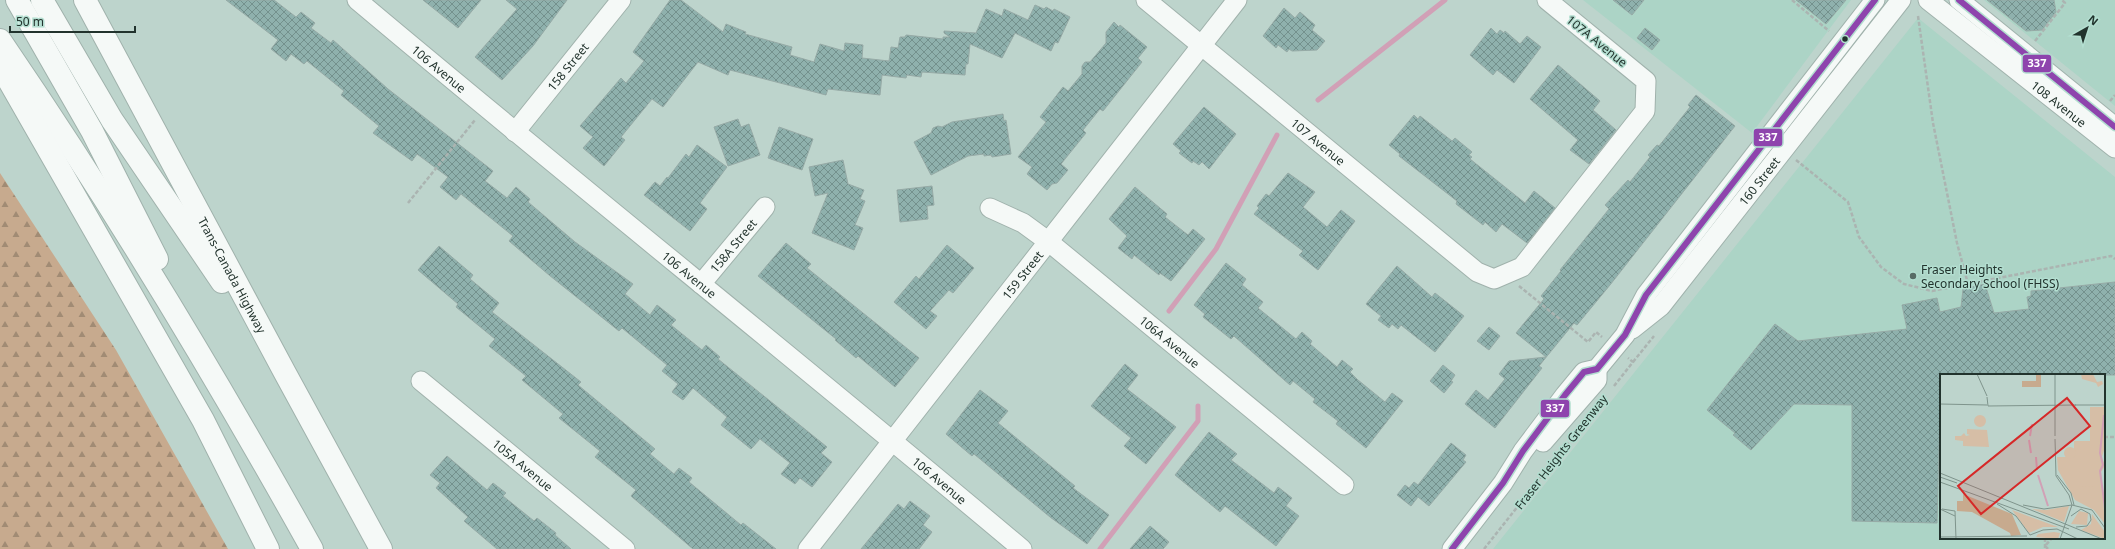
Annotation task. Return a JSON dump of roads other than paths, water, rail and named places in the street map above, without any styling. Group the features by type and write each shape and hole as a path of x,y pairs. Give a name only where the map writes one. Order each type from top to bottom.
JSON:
{"highway":[{"path":"17,0 92,131 231,404 312,549"},
{"path":"42,0 112,120 285,373"},
{"name":"Trans-Canada Highway","path":"85,0 285,373 382,549"},
{"path":"0,40 70,143 231,404"},
{"path":"0,65 203,420 268,549"},
{"path":"342,477 397,549"}],"street":[{"name":"106 Avenue","path":"357,0 515,132 1022,549"},
{"name":"158 Street","path":"515,132 621,0"},
{"name":"107 Avenue","path":"1146,0 1477,272 1494,279"},
{"name":"159 Street","path":"808,549 1237,0"},
{"name":"107A Avenue","path":"1494,279 1522,267 1645,111 1646,81 1547,0"},
{"name":"160 Street","path":"1625,335 1646,295 1875,0"},
{"name":"160 Street","path":"1452,549 1503,483 1523,452 1565,395 1584,372 1597,369 1625,335 1661,306 1900,0"},
{"name":"108 Avenue","path":"1928,0 2115,148"},
{"name":"108 Avenue","path":"1959,0 2115,127"},
{"path":"1715,238 1728,207 1777,144 1778,126"},
{"name":"158A Street","path":"701,284 765,207"},
{"name":"106A Avenue","path":"990,208 1023,223 1049,242 1344,485"},
{"name":"105A Avenue","path":"421,381 625,549"}],"waterway":[{"path":"1318,100 1445,0"},
{"path":"1169,311 1216,249 1277,135"},
{"path":"1100,549 1198,421 1198,406"}],"place":[{"name":"Fraser Heights Secondary School (FHSS)","path":"1913,276"}]}
